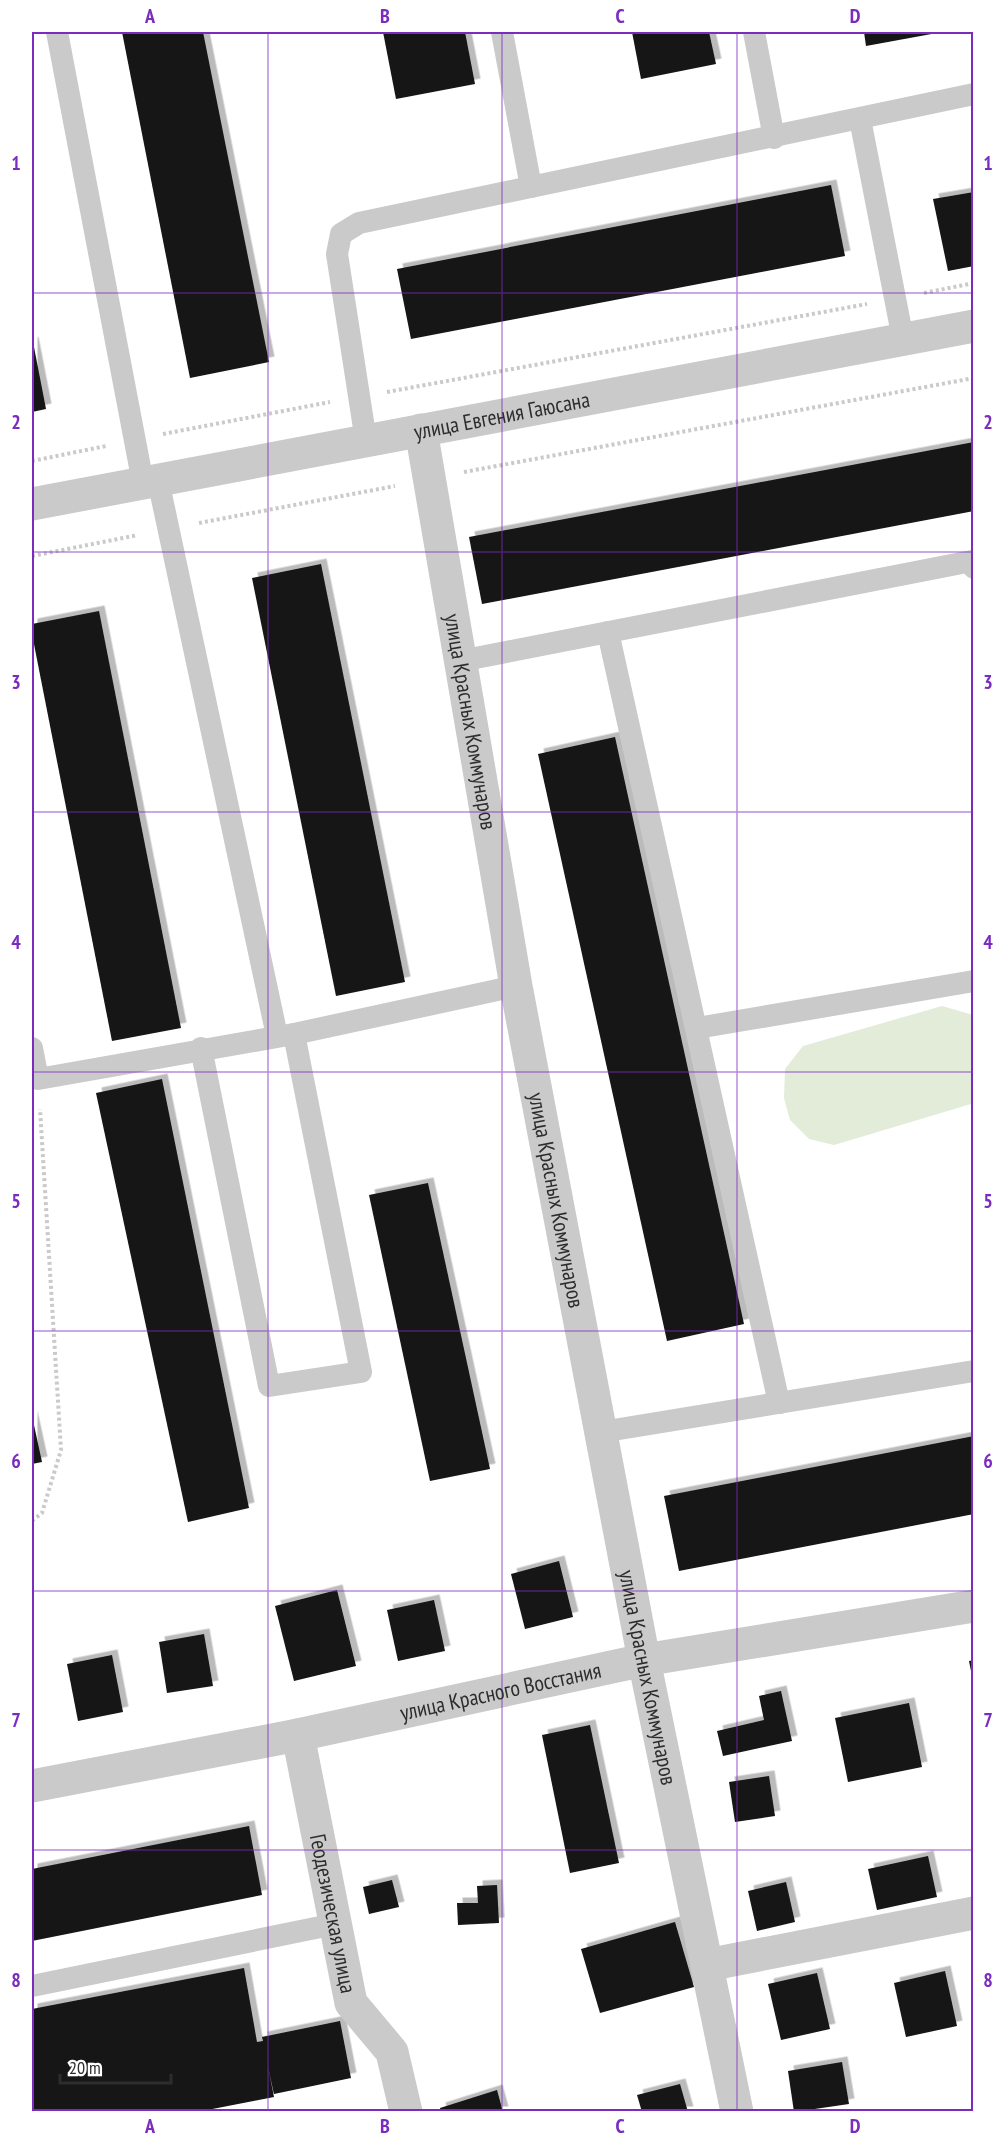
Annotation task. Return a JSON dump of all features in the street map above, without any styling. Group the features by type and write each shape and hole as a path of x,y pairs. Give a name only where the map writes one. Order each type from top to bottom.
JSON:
{"street":[{"name":"улица Евгения Гаюсана","path":"32,504 974,326"},
{"name":"улица Красных Коммунаров","path":"421,430 516,986 644,1660 737,2112"},
{"name":"улица Красного Восстания","path":"32,1786 298,1735 644,1660 974,1606"},
{"name":"Геодезическая улица","path":"298,1735 351,2003 392,2052 406,2112"},
{"path":"707,1965 974,1913"}],"lane":[{"path":"57,32 134,440 168,529 286,1035 361,1372 269,1386 201,1048"},
{"path":"502,32 531,187"},
{"path":"754,32 774,138"},
{"path":"366,441 337,254 342,234 358,223 774,138 974,94"},
{"path":"860,119 903,339"},
{"path":"460,660 972,561 974,568"},
{"path":"608,632 779,1402"},
{"path":"697,1028 974,981"},
{"path":"32,1048 38,1079 201,1048 286,1035 516,986"},
{"path":"601,1432 974,1371"},
{"path":"32,1986 335,1924"}],"path":[{"path":"32,461 358,397 974,283"},
{"path":"32,556 429,479 974,378"},
{"path":"32,1521 42,1513 61,1450 53,1362 38,1079"}],"green space":[{"path":"942,1006 973,1015 974,1101 971,1104 834,1145 809,1139 790,1120 784,1098 785,1069 803,1046"}],"building":[{"path":"122,32 203,32 269,362 190,378"},
{"path":"383,32 465,32 475,84 396,99"},
{"path":"632,32 709,32 716,64 641,79"},
{"path":"864,32 936,32 937,33 866,46"},
{"path":"831,185 845,256 411,339 397,269"},
{"path":"974,192 974,266 948,271 933,199"},
{"path":"32,343 46,409 32,412"},
{"path":"974,442 974,511 482,604 469,537"},
{"path":"321,564 405,982 336,996 252,578"},
{"path":"99,611 181,1028 112,1041 32,634 32,624"},
{"path":"615,737 744,1324 667,1341 538,754"},
{"path":"162,1079 249,1508 188,1522 96,1093"},
{"path":"428,1183 490,1469 430,1481 369,1195"},
{"path":"32,1416 42,1462 32,1464"},
{"path":"974,1436 974,1514 679,1571 664,1496"},
{"path":"559,1561 573,1617 525,1629 511,1574"},
{"path":"337,1590 356,1666 294,1681 275,1606"},
{"path":"434,1600 445,1651 398,1661 387,1610"},
{"path":"204,1634 213,1686 167,1693 159,1642"},
{"path":"112,1655 123,1712 78,1721 67,1664"},
{"path":"974,1660 974,1676 972,1676 969,1661"},
{"path":"781,1691 792,1741 723,1756 717,1731 764,1720 759,1696"},
{"path":"909,1703 922,1767 848,1782 835,1718"},
{"path":"590,1725 619,1863 570,1873 542,1735"},
{"path":"769,1776 775,1816 735,1822 729,1782"},
{"path":"249,1826 262,1895 32,1941 32,1869"},
{"path":"928,1856 937,1897 877,1910 868,1869"},
{"path":"392,1880 399,1907 369,1914 363,1887"},
{"path":"786,1882 795,1922 757,1931 748,1891"},
{"path":"497,1885 499,1923 458,1925 457,1903 478,1903 477,1886"},
{"path":"675,1922 694,1987 600,2013 581,1949"},
{"path":"244,1968 257,2042 263,2041 262,2037 340,2021 351,2078 274,2094 268,2067 274,2097 197,2112 32,2112 32,2009"},
{"path":"945,1971 957,2026 906,2037 894,1983"},
{"path":"817,1973 830,2029 781,2040 768,1984"},
{"path":"842,2062 849,2104 794,2112 788,2071"},
{"path":"680,2084 688,2112 642,2112 637,2095"},
{"path":"497,2090 503,2112 441,2112 440,2108"}]}
